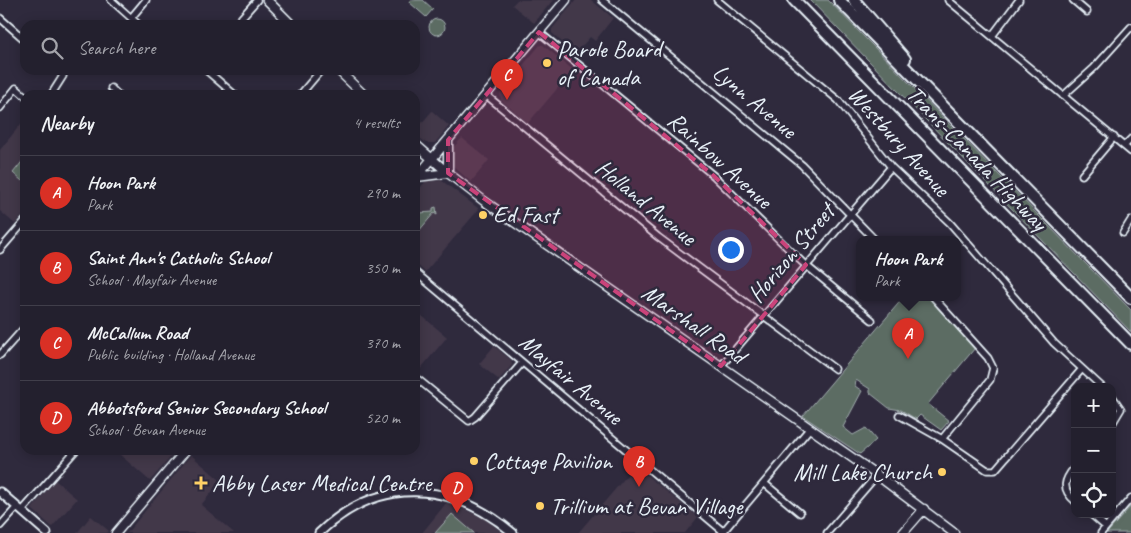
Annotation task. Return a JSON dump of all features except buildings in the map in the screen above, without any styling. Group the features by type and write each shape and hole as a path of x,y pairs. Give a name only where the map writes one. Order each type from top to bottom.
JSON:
{"highway":[{"path":"787,0 840,47"},
{"name":"Trans-Canada Highway","path":"794,0 1131,344"},
{"name":"Trans-Canada Highway","path":"838,0 1131,298"},
{"path":"854,0 961,124"}],"main road":[{"path":"267,0 287,20"},
{"path":"420,173 566,0"},
{"path":"343,75 359,90"},
{"path":"420,177 448,173 448,140"},
{"name":"Marshall Road","path":"420,148 448,173 924,508 954,533"},
{"path":"116,533 182,455"},
{"path":"903,533 924,508"}],"street":[{"path":"111,0 133,20"},
{"path":"131,18 146,0"},
{"path":"239,20 256,0"},
{"name":"Lynn Avenue","path":"602,0 802,165 848,215 871,236"},
{"name":"Westbury Avenue","path":"717,0 838,100 891,166 950,223 1054,343 1098,383"},
{"path":"948,0 1131,152"},
{"path":"992,36 1019,0"},
{"path":"1073,0 1087,12"},
{"path":"1,20 20,36"},
{"path":"1063,96 1094,68 1131,27"},
{"name":"Rainbow Avenue","path":"539,32 714,176 806,265 872,320"},
{"path":"55,90 64,75"},
{"path":"212,75 229,90"},
{"path":"304,90 317,75"},
{"path":"0,108 16,88 20,92"},
{"name":"Holland Avenue","path":"486,95 658,237 835,370"},
{"path":"1082,175 1114,137"},
{"path":"1124,146 1131,138"},
{"name":"Horizon Street","path":"721,366 891,166"},
{"path":"1123,233 1131,220"},
{"path":"1,246 20,226"},
{"name":"Mayfair Avenue","path":"420,276 723,532"},
{"path":"937,301 988,358 993,368 990,380 942,439"},
{"path":"0,355 20,333"},
{"path":"420,381 469,421 475,417 522,362"},
{"path":"899,415 942,439 983,468 991,471 998,467 1082,369"},
{"path":"1116,402 1121,409 1116,417"},
{"path":"723,532 810,428"},
{"path":"0,526 20,509 71,455"},
{"path":"1071,472 1064,486 1067,494 1071,498"},
{"path":"827,533 877,475"},
{"path":"764,483 800,513"},
{"path":"0,492 47,533"},
{"path":"319,533 344,513 366,502 392,494 419,492 466,502 491,515 513,533"},
{"path":"1101,533 1131,498"},
{"path":"1095,518 1106,527"}],"highlighted area":[{"path":"539,32 714,176 806,265 721,366 448,173 448,140"}],"shaded area":[{"path":"517,0 553,0 534,23 512,5"},
{"path":"576,0 591,0 613,18 595,41 590,37 575,54 552,33 552,29"},
{"path":"540,45 543,45 573,70 528,123 501,100 500,93"},
{"path":"432,111 449,126 435,143 426,143 420,138 420,125"},
{"path":"20,125 20,218 15,224 0,211 0,150"},
{"path":"462,138 489,160 471,182 451,164 451,150"},
{"path":"441,180 479,209 425,272 420,268 420,188 426,181"},
{"path":"420,314 447,337 420,369"},
{"path":"494,346 511,360 512,365 499,380 479,364"},
{"path":"120,455 173,455 150,481"},
{"path":"191,455 221,481 201,505 234,533 127,533"},
{"path":"635,466 698,517 685,533 578,533"},
{"path":"55,480 77,499 52,527 32,509"},
{"path":"447,502 484,518 503,533 422,533"},
{"path":"91,516 109,531 107,533 77,533"}],"green space":[{"path":"410,0 423,0 433,9 426,17 409,2"},
{"path":"810,0 828,0 1131,310 1131,332"},
{"path":"434,19 440,19 445,24 443,33 434,35 429,30 429,24"},
{"path":"20,164 20,179 13,173"},
{"path":"436,207 437,215 434,213 420,230 420,213 433,212 433,208"},
{"path":"900,301 933,301 975,348 928,404 949,421 941,430 920,415 916,419 901,410 889,408 870,393 870,389 856,380 855,386 862,391 843,427 853,435 866,428 876,440 860,454 803,416"},
{"path":"1131,506 1131,533 1107,533"},
{"path":"452,514 474,533 435,533"}],"place":[{"name":"Parole Board of Canada","path":"547,63"},
{"name":"McCallum Road","path":"507,100"},
{"name":"Ed Fast","path":"483,215"},
{"name":"Hoon Park","path":"908,359"},
{"name":"Cottage Pavilion","path":"474,461"},
{"name":"Mill Lake Church","path":"942,472"},
{"name":"Abby Laser Medical Centre","path":"201,483"},
{"name":"Saint Ann's Catholic School","path":"639,487"},
{"name":"Trillium at Bevan Village","path":"540,506"},
{"name":"Abbotsford Senior Secondary School","path":"457,513"}]}
